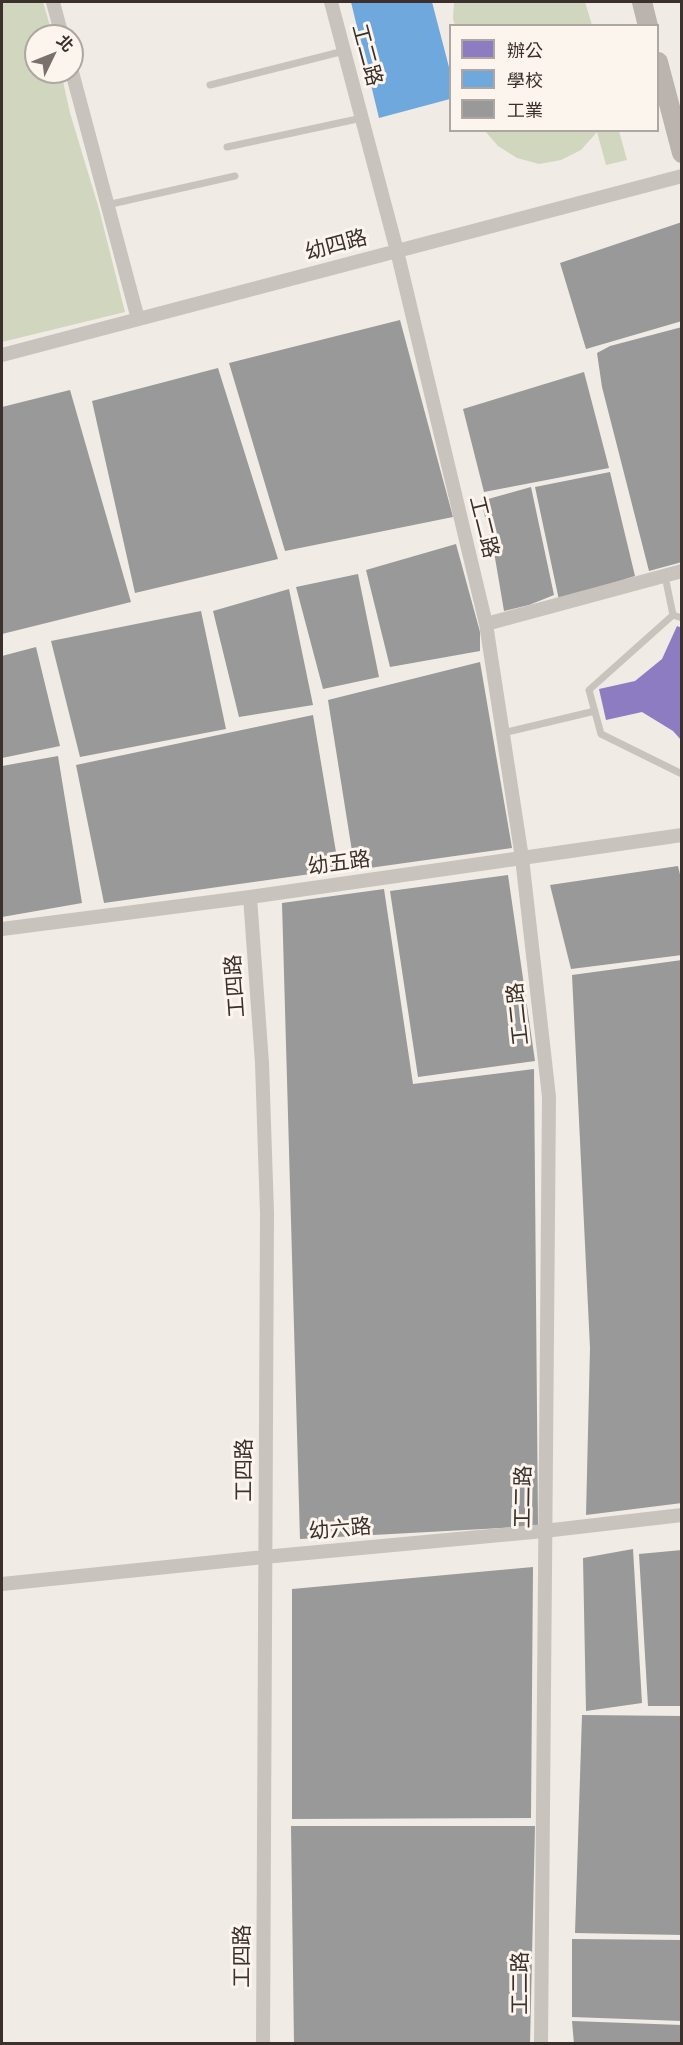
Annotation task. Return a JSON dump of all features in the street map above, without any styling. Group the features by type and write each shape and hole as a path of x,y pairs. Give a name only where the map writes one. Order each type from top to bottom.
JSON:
{"street":[{"path":"53,2 59,24"},
{"name":"工二路","path":"331,2 397,251 486,624 522,858 549,1097 541,2043"},
{"path":"642,2 648,24"},
{"path":"659,70 681,153"},
{"path":"75,84 138,319"},
{"name":"幼四路","path":"2,355 681,176"},
{"path":"486,624 681,571"},
{"name":"幼五路","path":"2,929 250,897 681,835"},
{"name":"工四路","path":"250,897 262,1063 267,1213 263,2043"},
{"name":"幼六路","path":"2,1584 544,1531 681,1515"}],"lane":[{"path":"210,85 345,51"},
{"path":"228,147 362,118"},
{"path":"107,205 236,176"},
{"path":"665,576 673,615"},
{"path":"673,615 681,618"},
{"path":"673,615 589,690 601,734 681,774"},
{"path":"503,733 595,711"}],"green space":[{"path":"2,2 43,2 49,24 24,24 24,84 64,84 125,312 2,342"},
{"path":"454,2 585,2 592,24 455,24"},
{"path":"486,132 597,132 581,150 561,160 539,164 517,158 498,146"},
{"path":"597,132 619,132 627,160 606,165"}],"building: 辦公":[{"path":"677,626 682,628 682,741 673,731 642,712 606,720 599,689 635,681 662,659"}],"building: 學校":[{"path":"351,2 432,2 449,67 449,99 379,118"}],"building: 工業":[{"path":"682,222 682,321 586,349 560,263"},
{"path":"400,320 453,517 285,551 229,363"},
{"path":"682,327 682,562 649,571 602,387 597,353 610,346"},
{"path":"218,368 278,559 135,593 92,401"},
{"path":"584,372 609,468 484,492 463,409"},
{"path":"70,390 131,602 2,634 2,407"},
{"path":"610,472 635,576 559,600 535,487"},
{"path":"531,487 554,595 529,605 504,611 494,552 481,501"},
{"path":"456,544 480,632 480,651 390,667 366,570"},
{"path":"358,574 379,677 323,689 296,587"},
{"path":"289,589 313,705 239,717 213,611"},
{"path":"201,611 226,729 80,757 51,641"},
{"path":"36,647 60,746 2,758 2,656"},
{"path":"480,662 512,848 355,870 328,700"},
{"path":"313,715 339,870 104,903 76,765"},
{"path":"58,756 82,903 2,917 2,766"},
{"path":"678,866 682,883 682,955 571,969 550,885"},
{"path":"508,875 535,1061 418,1077 390,891"},
{"path":"384,889 413,1084 534,1069 538,1526 300,1539 282,903"},
{"path":"682,960 682,1503 586,1515 590,1348 572,975"},
{"path":"633,1549 642,1703 586,1711 583,1558"},
{"path":"682,1550 682,1706 648,1706 639,1554"},
{"path":"533,1567 531,1818 292,1819 292,1589"},
{"path":"582,1715 682,1716 682,1935 575,1933"},
{"path":"291,1826 535,1826 530,2044 294,2044"},
{"path":"572,1939 682,1940 682,2021 572,2017"},
{"path":"572,2021 682,2025 682,2044 574,2044"}]}
